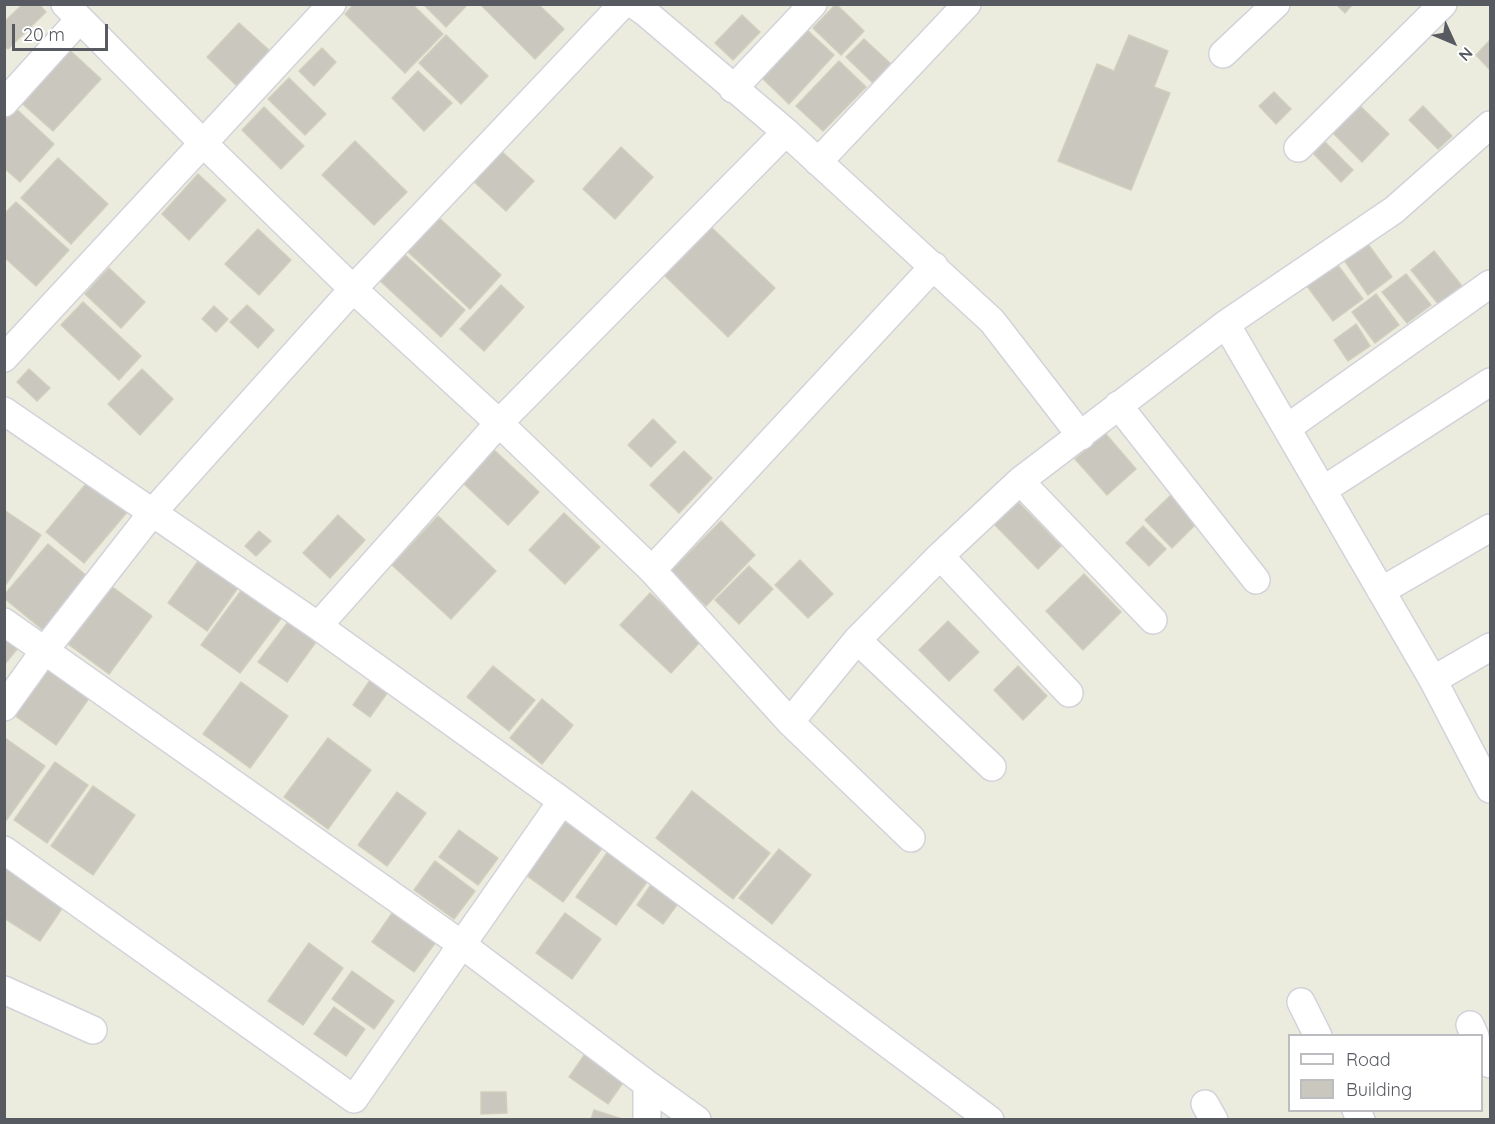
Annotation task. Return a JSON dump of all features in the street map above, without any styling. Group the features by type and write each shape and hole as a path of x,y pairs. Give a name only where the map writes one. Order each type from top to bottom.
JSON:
{"street":[{"path":"4,358 332,4"},
{"path":"733,89 813,4"},
{"path":"818,162 967,4"},
{"path":"1223,54 1276,4"},
{"path":"1298,148 1443,4"},
{"path":"4,707 45,650 152,513 353,289 639,7 786,132 992,321 1080,436"},
{"path":"4,103 72,12 353,289 499,423 652,570 790,722 911,838"},
{"path":"790,722 857,640 939,556 1020,481 1226,324 1394,210 1491,125"},
{"path":"318,626 499,423 786,132"},
{"path":"652,570 934,266"},
{"path":"1287,428 1491,284"},
{"path":"1226,324 1433,680 1491,789"},
{"path":"1323,490 1491,382"},
{"path":"1118,405 1256,580"},
{"path":"4,411 318,626 562,801 990,1119"},
{"path":"1020,481 1153,620"},
{"path":"1381,591 1490,530"},
{"path":"939,556 1069,693"},
{"path":"4,622 461,944 697,1119"},
{"path":"857,640 992,767"},
{"path":"1433,680 1491,647"},
{"path":"4,850 354,1099 562,801"},
{"path":"4,990 93,1030"},
{"path":"1301,1002 1317,1034"},
{"path":"1483,1050 1491,1064"},
{"path":"647,1084 647,1119"}],"building":[{"path":"23,4 39,4 46,12 8,49 4,46 4,22"},
{"path":"354,4 412,4 443,34 405,73 345,14"},
{"path":"423,4 468,4 446,27"},
{"path":"480,4 538,4 564,29 535,59"},
{"path":"836,4 864,31 841,55 813,28"},
{"path":"1336,4 1353,4 1345,13"},
{"path":"742,15 760,32 733,60 715,43"},
{"path":"239,23 270,51 237,86 207,57"},
{"path":"807,30 834,55 789,104 762,78"},
{"path":"446,35 488,76 461,104 419,63"},
{"path":"1129,35 1168,51 1154,87 1170,93 1131,190 1058,161 1097,64 1114,71"},
{"path":"864,39 891,64 873,83 846,57"},
{"path":"1490,40 1490,70 1476,55"},
{"path":"64,45 101,79 53,131 16,98"},
{"path":"322,48 336,62 314,86 299,71"},
{"path":"839,61 866,87 823,131 796,106"},
{"path":"418,71 452,103 424,131 392,98"},
{"path":"289,78 326,114 305,135 268,99"},
{"path":"1274,92 1291,109 1276,124 1259,106"},
{"path":"1357,103 1389,134 1362,162 1330,130"},
{"path":"13,106 54,144 20,182 4,168 4,115"},
{"path":"1423,106 1452,136 1438,149 1409,120"},
{"path":"264,107 304,146 281,169 242,130"},
{"path":"1322,139 1353,170 1341,182 1310,150"},
{"path":"355,141 407,192 374,225 322,175"},
{"path":"621,147 653,177 615,219 583,189"},
{"path":"499,149 534,181 506,211 471,179"},
{"path":"58,158 108,204 71,244 21,198"},
{"path":"198,174 226,200 189,240 162,214"},
{"path":"16,202 69,250 36,286 4,257 4,214"},
{"path":"437,216 501,275 470,309 406,250"},
{"path":"711,227 775,288 728,337 664,275"},
{"path":"258,229 291,260 259,295 225,264"},
{"path":"1365,240 1392,277 1368,295 1342,257"},
{"path":"1434,251 1462,286 1439,305 1411,270"},
{"path":"402,252 465,310 441,337 377,278"},
{"path":"1337,264 1363,299 1333,321 1307,286"},
{"path":"109,268 145,302 121,328 85,294"},
{"path":"1406,274 1431,305 1407,323 1382,292"},
{"path":"501,285 524,307 484,351 460,329"},
{"path":"1376,294 1399,325 1375,343 1352,312"},
{"path":"83,302 141,356 119,380 61,325"},
{"path":"247,305 274,330 258,348 230,322"},
{"path":"214,306 228,319 216,332 202,319"},
{"path":"1356,324 1370,346 1348,361 1334,340"},
{"path":"29,369 50,388 37,401 17,382"},
{"path":"142,369 173,399 140,435 108,404"},
{"path":"653,419 676,442 651,467 628,445"},
{"path":"1105,433 1136,469 1107,495 1075,459"},
{"path":"494,450 539,492 508,525 463,483"},
{"path":"684,451 712,478 679,513 650,485"},
{"path":"90,479 128,511 84,563 46,532"},
{"path":"1172,494 1199,521 1172,548 1145,520"},
{"path":"1018,502 1061,546 1038,569 994,524"},
{"path":"4,510 41,535 4,587"},
{"path":"564,513 600,547 565,584 529,550"},
{"path":"338,515 365,540 330,578 303,553"},
{"path":"438,516 496,571 451,619 392,565"},
{"path":"721,521 755,555 706,606 671,571"},
{"path":"1143,526 1166,549 1149,566 1126,543"},
{"path":"259,531 271,541 256,556 245,546"},
{"path":"48,544 87,576 43,630 4,598 4,595"},
{"path":"201,557 240,585 207,631 168,603"},
{"path":"800,560 833,594 808,618 775,585"},
{"path":"749,566 773,589 739,624 715,600"},
{"path":"1084,574 1121,612 1083,650 1046,611"},
{"path":"111,586 152,616 109,674 68,644"},
{"path":"243,588 282,617 240,673 201,645"},
{"path":"650,593 701,641 671,673 620,625"},
{"path":"948,621 979,652 949,681 919,650"},
{"path":"288,622 316,642 287,682 258,662"},
{"path":"4,638 18,648 4,665"},
{"path":"50,664 92,694 56,745 14,715"},
{"path":"493,666 535,700 509,731 467,697"},
{"path":"1018,666 1047,696 1023,720 994,690"},
{"path":"373,676 390,689 370,717 353,705"},
{"path":"241,682 288,716 250,768 203,734"},
{"path":"542,699 573,725 542,764 510,738"},
{"path":"328,738 371,770 328,829 284,797"},
{"path":"4,739 45,766 5,822"},
{"path":"55,762 88,785 47,843 14,820"},
{"path":"93,786 135,815 93,875 51,846"},
{"path":"692,791 770,853 733,899 656,838"},
{"path":"397,792 426,813 387,866 358,845"},
{"path":"564,815 605,844 563,902 523,873"},
{"path":"459,830 498,858 478,885 439,857"},
{"path":"779,849 811,875 772,924 739,898"},
{"path":"609,850 649,879 616,925 576,897"},
{"path":"435,861 475,891 454,919 414,890"},
{"path":"4,864 65,904 40,941 4,918"},
{"path":"655,879 682,898 663,924 637,905"},
{"path":"395,909 438,939 414,972 372,942"},
{"path":"565,913 601,939 572,979 536,953"},
{"path":"309,943 343,968 303,1025 268,1001"},
{"path":"352,971 394,1001 374,1029 332,999"},
{"path":"334,1007 365,1029 346,1056 314,1034"},
{"path":"590,1047 629,1074 608,1104 569,1077"},
{"path":"481,1092 506,1092 507,1113 481,1114"},
{"path":"594,1110 625,1120 591,1120"}]}
